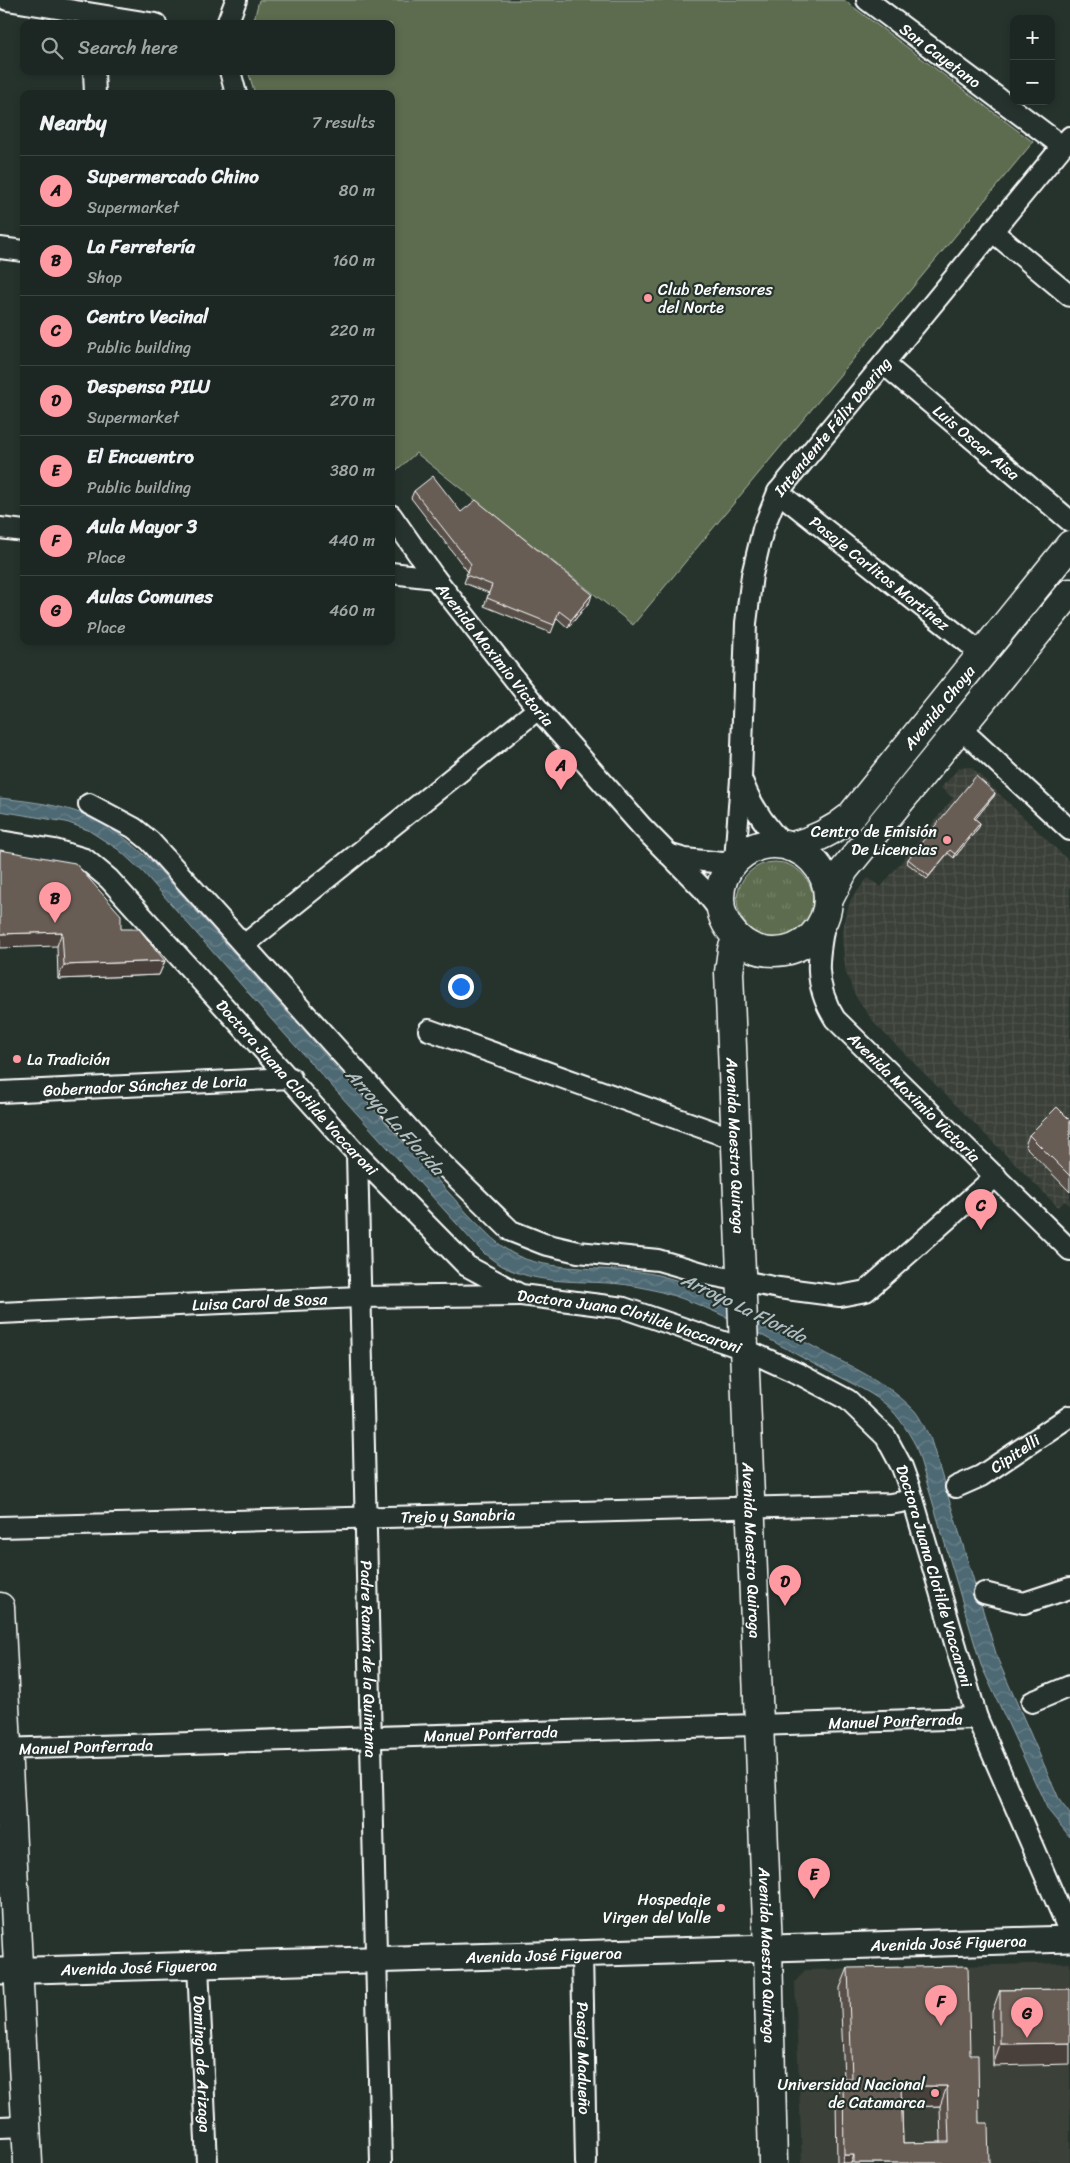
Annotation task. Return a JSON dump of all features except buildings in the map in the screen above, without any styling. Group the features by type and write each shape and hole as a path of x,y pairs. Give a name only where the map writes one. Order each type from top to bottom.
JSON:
{"main road":[{"name":"Avenida Choya","path":"787,846 818,838 836,828 850,817 1070,545"},
{"name":"Avenida Choya","path":"827,908 844,870 1070,593"},
{"path":"787,846 806,855 819,868 826,884 827,908 819,929 809,940 795,948 780,952 765,952 750,947 737,938 728,926 721,912 721,887 725,875 734,862 758,847 787,846"},
{"name":"Avenida Maestro Quiroga","path":"737,938 732,950 729,972 734,1139 742,1289 768,1948 772,2163"},
{"path":"0,1606 13,2126 28,2163"}],"street":[{"path":"8,0 135,20"},
{"path":"228,20 236,0"},
{"name":"San Cayetano","path":"867,0 1066,142"},
{"path":"94,75 95,90"},
{"path":"231,75 235,90"},
{"name":"Intendente Félix Doering","path":"734,862 741,778 746,623 752,574 763,529 778,492 1066,142"},
{"path":"992,232 1070,296"},
{"path":"0,248 20,250"},
{"name":"Luis Oscar Aisa","path":"884,364 1070,521"},
{"name":"Pasaje Carlitos Martínez","path":"778,492 982,654"},
{"name":"Avenida Maximio Victoria","path":"395,521 435,578 538,710 721,912"},
{"path":"0,528 20,530"},
{"path":"395,573 435,578"},
{"path":"244,945 538,710"},
{"path":"960,728 1070,830"},
{"name":"Intendente Félix Doering","path":"741,778 755,810 772,833 787,846"},
{"path":"89,804 134,828 150,841 427,1149 511,1231 544,1244 578,1252 658,1260 742,1289 840,1296 866,1291 996,1176"},
{"name":"Doctora Juana Clotilde Vaccaroni","path":"0,841 55,850 85,860 109,879 291,1078 357,1154 468,1266 521,1295 624,1308 744,1341 848,1400 886,1437 902,1467 913,1500 977,1718 1070,1933"},
{"path":"668,854 685,859 734,862"},
{"name":"Avenida Maximio Victoria","path":"827,908 818,964 824,1002 835,1019 1070,1250"},
{"path":"429,1030 734,1139"},
{"name":"Gobernador Sánchez de Loria","path":"0,1092 291,1078"},
{"name":"Padre Ramón de la Quintana","path":"357,1154 364,1518 381,2163"},
{"name":"Luisa Carol de Sosa","path":"0,1313 360,1297 521,1295"},
{"name":"Cipitelli","path":"956,1487 981,1476 1070,1416"},
{"name":"Trejo y Sanabria","path":"0,1527 890,1504 913,1500"},
{"path":"984,1594 1024,1603 1070,1588"},
{"path":"1032,1702 1070,1686"},
{"name":"Manuel Ponferrada","path":"3,1749 977,1718"},
{"name":"Avenida José Figueroa","path":"9,1970 1070,1939"},
{"name":"Pasaje Madueño","path":"582,1953 586,2163"},
{"name":"Domingo de Arizaga","path":"198,1964 207,2163"}],"shaded area":[{"path":"971,767 1070,862 1070,1206 1065,1201 1058,1207 876,1025 857,999 846,973 842,940 845,917 851,899 868,878 881,887 953,798 941,788 959,768"},
{"name":"Universidad Nacional de Catamarca","path":"1070,1963 1070,2163 802,2163 795,1982 805,1970"}],"green space":[{"name":"Club Defensores del Norte","path":"259,0 844,0 1033,142 633,625 416,453 395,471 395,90 254,90 249,75 395,75 395,20 254,20"},
{"path":"768,862 782,862 796,868 807,879 813,893 810,915 802,927 782,938 768,938 754,932 743,921 737,907 737,893 743,879 754,868"}],"water":[{"path":"0,798 47,804 84,814 117,832 134,846 153,863 467,1213 506,1249 527,1260 544,1264 562,1267 641,1272 679,1281 739,1307 866,1375 890,1390 912,1408 920,1418 930,1437 998,1660 1060,1801 1070,1814 1070,1837 1048,1810 981,1665 916,1446 891,1409 863,1389 748,1328 681,1298 635,1286 538,1278 502,1266 485,1254 471,1239 271,1019 144,873 119,850 88,830 66,822 0,811"}],"place":[{"name":"Club Defensores del Norte","path":"648,298"},
{"name":"Supermercado Chino","path":"561,790"},
{"name":"Centro de Emisión De Licencias","path":"947,840"},
{"name":"La Ferretería","path":"55,923"},
{"name":"La Tradición","path":"17,1059"},
{"name":"Centro Vecinal","path":"981,1230"},
{"name":"Despensa PILU","path":"785,1606"},
{"name":"El Encuentro","path":"814,1899"},
{"name":"Hospedaje Virgen del Valle","path":"721,1908"},
{"name":"Aula Mayor 3","path":"941,2026"},
{"name":"Aulas Comunes","path":"1027,2038"},
{"name":"Universidad Nacional de Catamarca","path":"935,2093"}],"water label":[{"name":"Arroyo La Florida","path":"395,1122"},
{"name":"Arroyo La Florida","path":"744,1308"}]}
